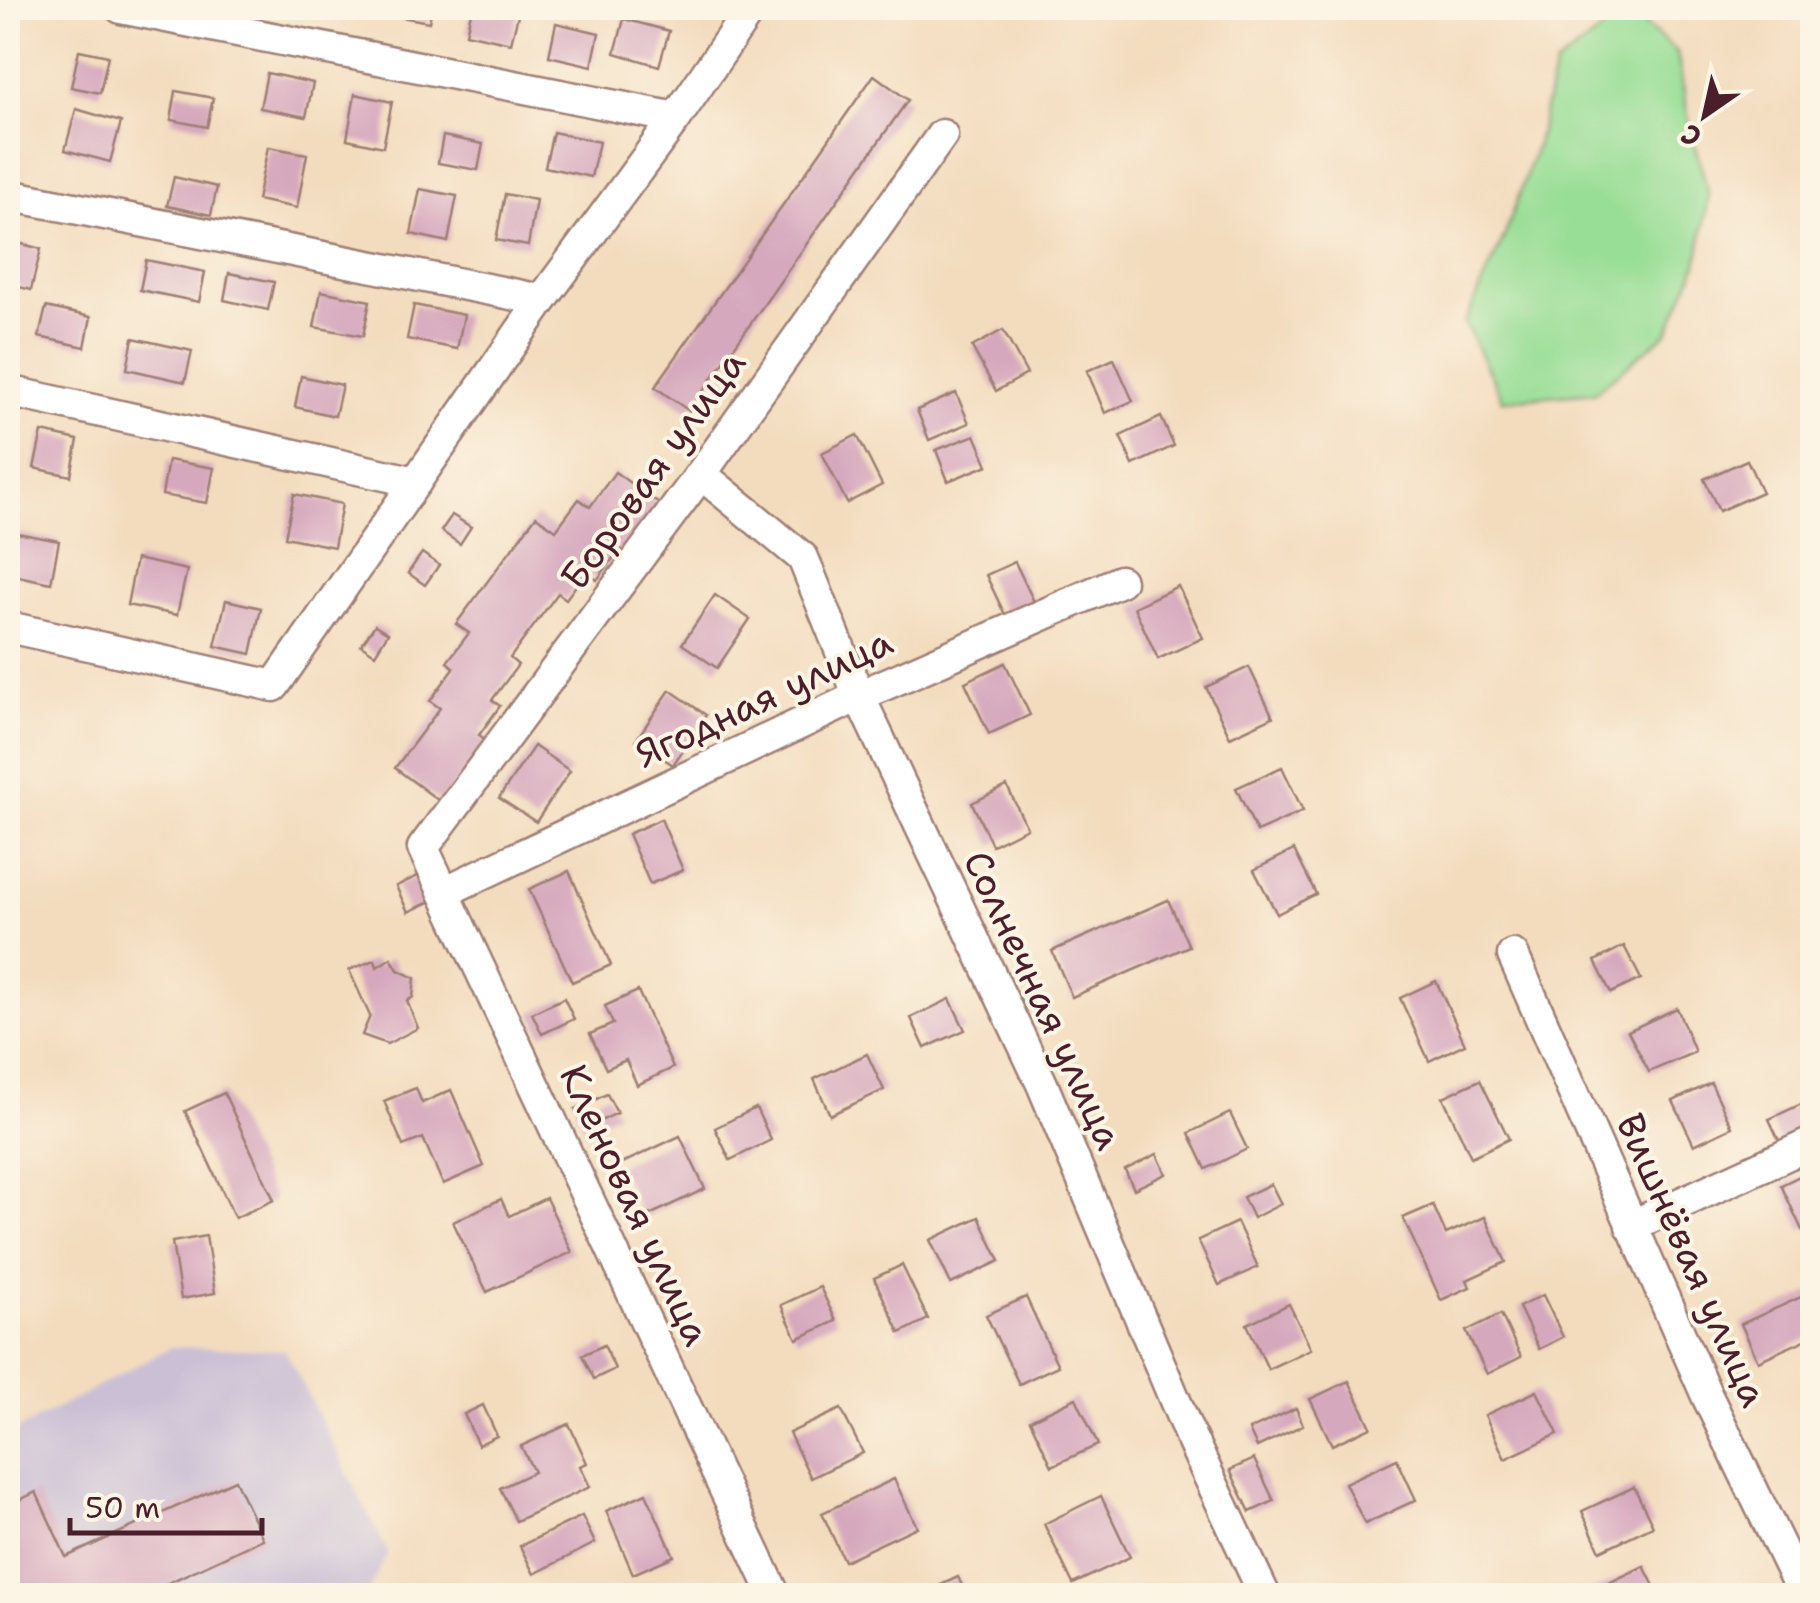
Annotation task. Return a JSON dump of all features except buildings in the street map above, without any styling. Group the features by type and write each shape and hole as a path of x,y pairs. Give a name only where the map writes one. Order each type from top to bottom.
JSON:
{"street":[{"path":"121,8 676,118"},
{"path":"8,627 274,686 751,8"},
{"name":"Боровая улица","path":"423,848 701,474 942,136"},
{"path":"8,195 542,300"},
{"path":"8,391 416,482"},
{"name":"Солнечная улица","path":"701,474 803,558 858,696 1042,1084 1190,1436 1265,1596"},
{"name":"Ягодная улица","path":"444,892 858,696 1120,581"},
{"name":"Кленовая улица","path":"423,848 774,1596"},
{"name":"Вишнёвая улица","path":"1513,955 1707,1396 1797,1588"},
{"path":"1631,1226 1812,1143"}],"shaded area":[{"path":"171,1347 285,1350 388,1553 366,1595 8,1596 8,1435"}],"green space":[{"path":"1628,10 1677,52 1690,128 1709,195 1697,265 1668,332 1595,392 1503,400 1465,323 1505,235 1537,144 1555,66"}]}
